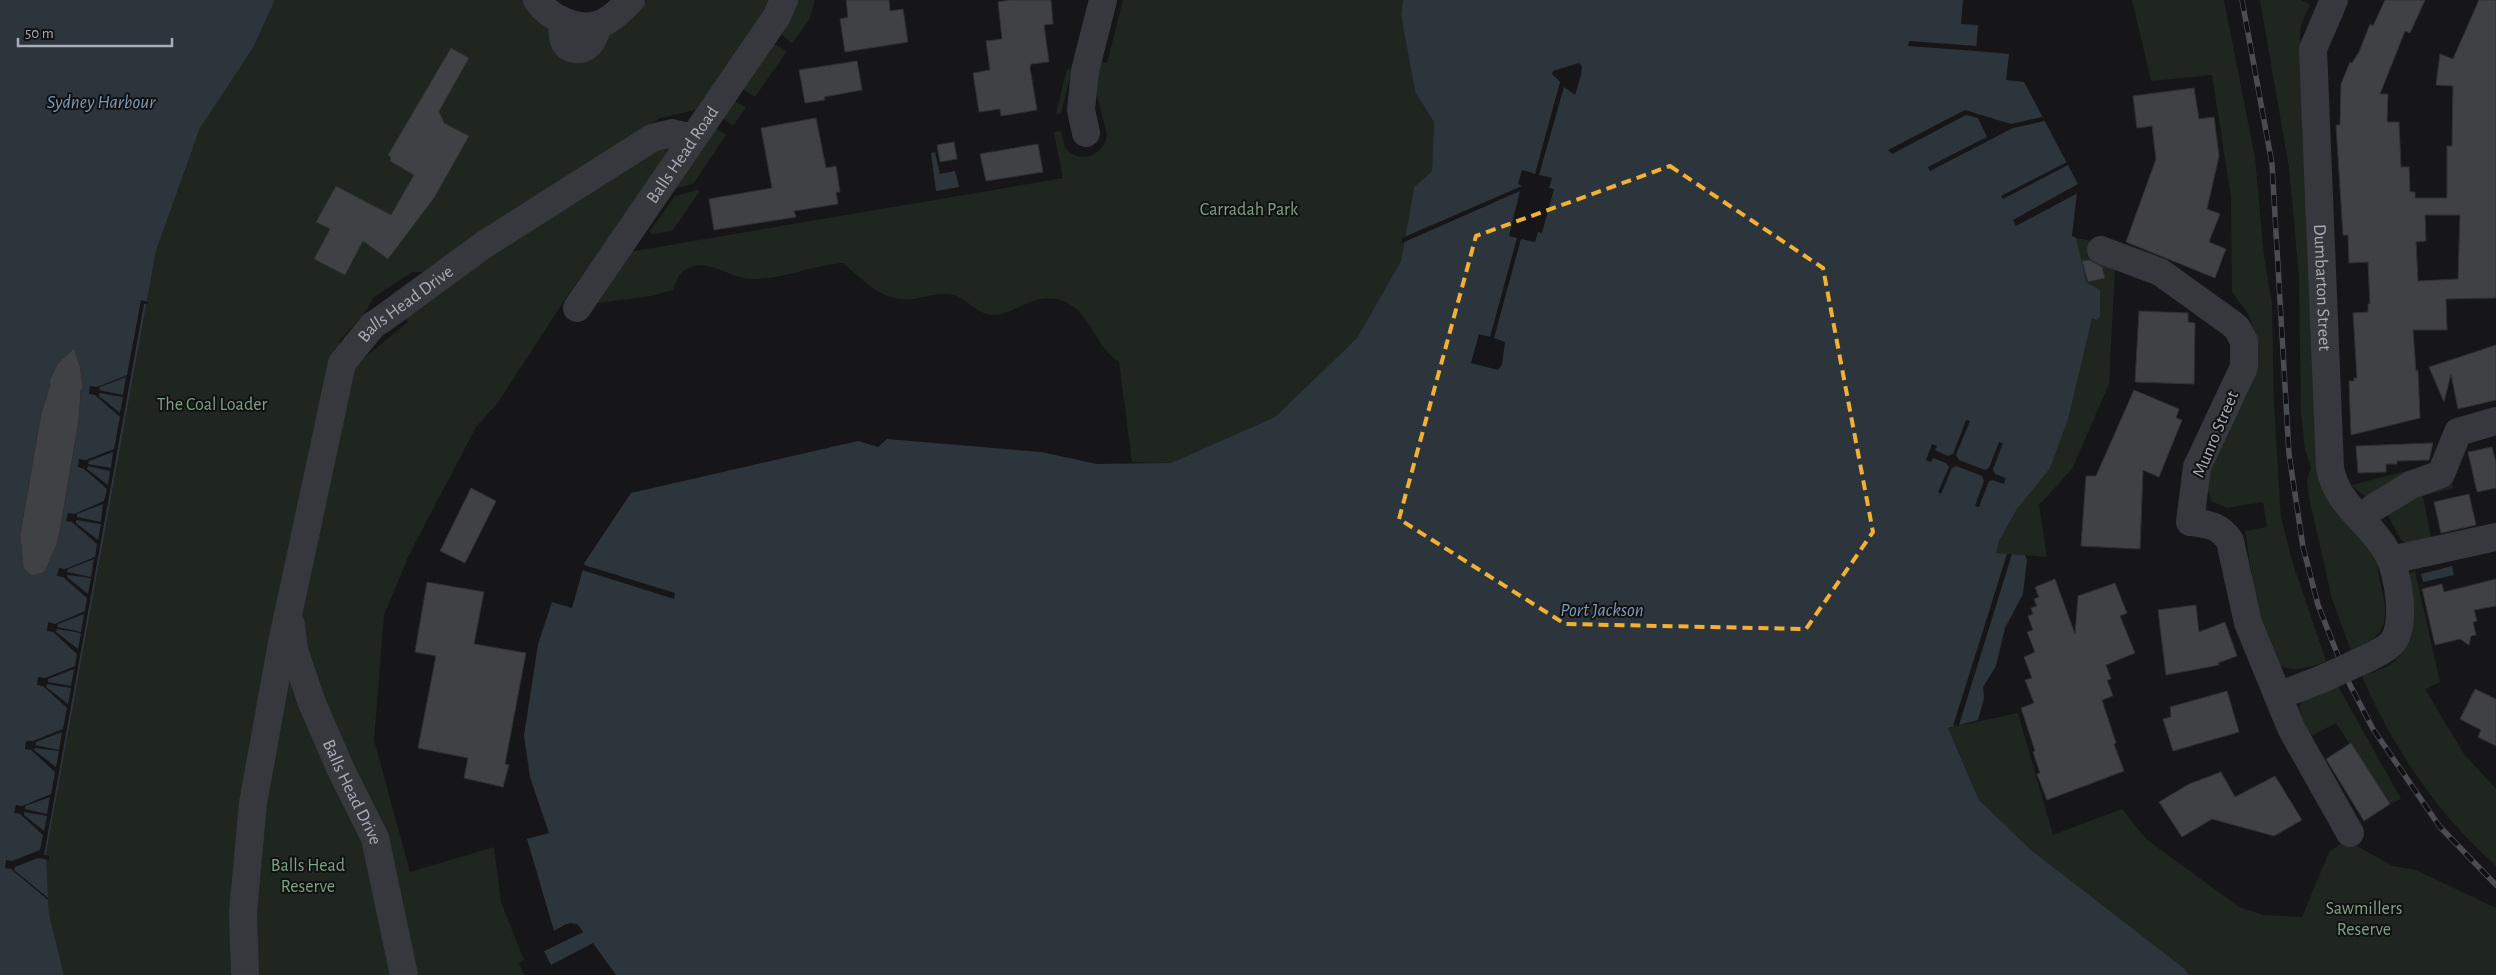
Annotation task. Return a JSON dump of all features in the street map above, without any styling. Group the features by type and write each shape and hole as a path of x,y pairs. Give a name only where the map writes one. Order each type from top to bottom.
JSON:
{"street":[{"path":"537,0 544,10 564,22 579,25 598,25 611,18 631,0"},
{"name":"Balls Head Road","path":"577,308 777,16 784,0"},
{"path":"1086,133 1081,110 1085,71 1102,0"},
{"name":"Dumbarton Street","path":"2334,0 2313,49 2330,468 2338,493 2381,543 2391,560"},
{"name":"Balls Head Drive","path":"245,975 242,912 252,813 282,643 342,363 373,326 486,244 652,138 672,133 693,138"},
{"name":"Munro Street","path":"2101,250 2160,272 2231,323 2237,328 2244,341 2246,349 2244,367 2195,475 2190,522 2215,526 2224,532 2230,541 2248,623 2291,728 2350,833"},
{"path":"2373,508 2411,485 2441,474 2458,432 2496,421"},
{"path":"2278,696 2368,658 2391,644 2400,625 2398,595 2391,560 2496,536"},
{"name":"Balls Head Drive","path":"290,611 294,650 312,703 341,770 375,838 404,975"},
{"path":"272,706 290,702 312,703"}],"highlighted area":[{"path":"1670,166 1823,268 1873,532 1806,629 1565,624 1399,519 1476,236"}],"green space":[{"path":"275,0 527,0 585,55 647,0 770,0 767,8 699,109 660,118 426,272 412,272 374,297 362,317 338,342 363,359 408,322 402,315 637,159 669,146 671,151 565,299 497,404 476,427 409,555 384,615 374,740 410,872 494,847 501,902 524,960 519,963 524,975 64,975 49,914 46,854 156,251 200,128 253,48"},
{"path":"798,0 815,0 809,20 792,43 782,35 782,32"},
{"name":"Carradah Park","path":"1123,0 1403,0 1401,14 1415,92 1434,122 1432,171 1414,187 1401,261 1357,338 1275,417 1171,463 1132,462 1119,362 1103,346 1085,318 1068,303 1056,299 1039,299 1002,314 994,315 982,312 963,299 947,294 914,299 898,299 872,288 843,263 820,266 763,279 744,278 706,266 691,267 681,273 673,290 651,296 591,304 629,252 1063,178 1054,132 1061,131 1065,147 1076,156 1083,157 1096,153 1105,143 1107,135 1094,84 1099,62 1107,63"},
{"path":"2132,0 2224,0 2255,158 2264,257 2272,304 2274,405 2281,518 2293,564 2326,661 2310,667 2293,669 2282,666 2274,658 2262,624 2245,531 2267,527 2263,502 2227,508 2211,501 2207,487 2208,472 2256,336 2249,315 2232,292 2231,197 2212,75 2151,81"},
{"path":"2260,0 2300,0 2310,4 2301,25 2300,36 2322,470 2381,564 2377,565 2385,606 2383,626 2377,635 2351,651 2332,599 2309,497 2307,479 2311,468 2305,449 2301,415 2299,277 2289,168"},
{"path":"772,45 787,51 755,97 744,90 743,87"},
{"path":"1067,69 1072,70 1061,113 1056,114"},
{"path":"734,101 746,107 733,126 723,118"},
{"path":"716,128 726,135 693,184 673,189"},
{"path":"697,190 700,191 672,231 653,234 649,232 675,196"},
{"path":"2076,238 2092,241 2115,269 2109,384 2072,469 2039,505 2047,557 1996,553 1999,541 2017,509 2035,483 2082,356 2092,318"},
{"path":"2419,468 2366,497 2351,485"},
{"path":"2448,483 2453,485 2452,488 2423,496 2431,538 2408,544 2401,540 2385,510"},
{"path":"2415,571 2440,682 2425,689 2464,754 2496,789 2496,866 2443,811 2416,775 2381,716 2362,676 2394,662 2408,643 2411,632 2412,609 2408,574"},
{"path":"2338,686 2401,799 2390,804 2336,723 2313,735 2310,734 2303,722 2299,707 2303,700"},
{"name":"Sawmillers Reserve","path":"2018,713 2053,835 2122,809 2146,839 2239,907 2264,915 2302,917 2329,852 2346,840 2393,866 2416,870 2496,908 2496,975 2189,975 2185,969 2031,850 1979,800 1948,728"}],"water":[{"name":"Sydney Harbour","path":"0,0 275,0 253,48 200,128 156,251 46,854 49,914 64,975 0,975"},
{"name":"Port Jackson","path":"1403,0 1963,0 1961,24 1978,25 1976,51 2009,54 2006,80 2024,82 2078,184 2072,236 2076,238 2086,282 2100,290 2100,316 2097,320 2092,318 2068,419 2050,468 2017,509 1999,541 1996,553 2025,555 2027,560 2023,594 2005,628 1996,666 1983,687 1984,698 1978,720 1948,728 1979,800 2031,850 2185,969 2189,975 616,975 593,943 551,965 544,951 583,932 577,924 566,924 554,931 527,839 549,833 530,777 524,736 538,644 552,602 572,608 585,562 631,493 858,441 878,447 887,439 1041,452 1097,464 1171,463 1275,417 1357,338 1401,261 1414,187 1432,171 1434,122 1415,92 1401,14"},
{"path":"935,152 940,174 955,171 959,187 936,191 931,153"},
{"path":"2452,566 2454,575 2423,582 2421,574"}],"pier":[{"path":"1909,41 1976,46 1976,51 1908,46"},
{"path":"1579,63 1582,66 1581,75 1575,95 1564,87 1539,175 1552,178 1549,188 1554,189 1542,233 1538,232 1535,242 1521,239 1494,338 1505,342 1502,364 1498,370 1471,363 1479,334 1490,337 1517,238 1509,236 1520,191 1402,243 1402,238 1522,186 1518,184 1522,170 1535,174 1560,82 1552,74 1553,71"},
{"path":"1965,110 2011,124 2042,117 2045,121 2013,128 1930,171 1928,167 1987,137 1978,118 1966,115 1892,154 1888,150"},
{"path":"2067,162 2068,165 2003,199 2001,196"},
{"path":"2078,184 2078,193 2016,226 2013,220"},
{"path":"141,300 148,302 148,304 144,304 44,855 49,856 49,860 38,858 15,867 14,870 48,900 11,869 5,868 6,860 12,861 40,850 43,835 20,814 14,813 16,805 22,806 51,794 55,772 31,750 25,749 26,741 33,741 63,729 67,708 43,686 37,685 38,677 45,678 75,666 77,654 53,632 47,631 48,622 55,624 85,611 87,598 63,577 57,576 59,568 65,569 95,557 97,544 72,522 66,521 68,513 74,514 104,501 107,489 84,469 78,467 79,459 86,460 114,449 120,417 95,395 89,394 90,386 97,387 127,375","holes":["126,377 123,395 99,390 100,387","99,393 123,397 120,413 99,396","113,452 111,468 88,464 89,461","88,466 110,471 108,485 87,469","103,504 101,522 77,517 77,514","76,520 101,524 98,540 76,523","94,559 91,577 67,572 68,569","67,575 91,578 88,594","84,614 81,632 57,627 58,624","57,629 81,633 78,649 56,632","74,669 71,686 48,682 48,679","47,684 71,688 68,704 46,687","62,732 59,750 35,745 36,742","35,748 59,751 56,767 34,750","50,797 47,814 25,809 25,806","24,812 47,816 44,831 24,815"]},
{"path":"1966,420 1970,421 1956,455 1959,460 1985,470 1989,468 1999,442 2003,443 1993,469 1995,474 2006,478 2004,484 1992,480 1989,481 1979,507 1975,506 1984,481 1982,476 1956,466 1952,468 1941,494 1938,492 1949,467 1946,463 1933,458 1931,462 1926,460 1932,444 1937,446 1935,450 1948,456 1953,454"},
{"path":"2007,554 2012,554 1959,725 1953,726"},
{"path":"584,565 675,593 674,599 582,570"},
{"path":"570,923 577,924 583,932 542,952 543,949 580,931 571,925 555,933 552,932"}],"building":[{"path":"846,0 889,0 890,11 903,9 908,42 845,52 840,19 848,17"},
{"path":"1010,0 1051,0 1053,24 1044,25 1049,62 1031,64 1030,68 1037,110 1001,116 1000,109 979,112 973,73 990,70 986,41 1002,39 998,2"},
{"path":"2385,0 2425,0 2410,33 2405,31 2380,94 2388,94 2387,122 2399,122 2401,167 2409,167 2410,192 2415,192 2415,198 2447,198 2447,146 2452,146 2453,86 2436,85 2440,54 2453,59 2479,0 2496,0 2496,298 2446,299 2447,330 2413,330 2416,371 2418,370 2420,418 2351,435 2349,381 2354,381 2354,378 2357,378 2353,313 2368,312 2368,304 2370,304 2368,262 2349,263 2348,235 2343,235 2336,125 2340,125 2341,84 2350,62 2352,63 2359,52 2370,24 2373,26","holes":["2425,215 2460,215 2458,279 2418,281 2416,242 2426,241"]},
{"path":"451,48 469,58 439,111 444,123 469,136 434,198 388,259 363,241 345,275 314,259 330,229 316,222 336,186 391,215 414,175 390,161 391,157 388,155"},
{"path":"857,61 862,90 824,97 825,100 805,103 799,70"},
{"path":"2194,88 2199,119 2214,117 2219,156 2207,209 2220,214 2209,242 2226,249 2215,278 2126,242 2156,159 2152,126 2137,128 2133,96"},
{"path":"816,118 826,168 836,166 840,192 836,192 838,204 794,211 796,217 714,230 709,199 772,188 761,128"},
{"path":"954,142 957,159 940,162 937,145"},
{"path":"1038,144 1043,172 986,181 980,154"},
{"path":"2089,260 2102,267 2105,278 2088,282 2082,261"},
{"path":"2139,311 2188,313 2188,322 2195,323 2194,384 2135,382"},
{"path":"2496,345 2496,400 2458,409 2451,374 2444,402 2429,367"},
{"path":"74,348 80,366 83,387 81,390 79,420 61,525 57,544 47,567 43,573 32,576 23,568 20,535 41,413 50,385 49,381 57,364"},
{"path":"2134,390 2179,409 2176,418 2182,420 2159,477 2143,470 2140,549 2081,546 2086,476 2096,476"},
{"path":"2433,443 2429,460 2397,461 2397,464 2386,464 2386,472 2358,473 2356,446"},
{"path":"2492,447 2496,463 2496,488 2477,492 2468,452"},
{"path":"471,488 496,501 465,563 440,551"},
{"path":"2469,494 2476,525 2441,533 2434,502"},
{"path":"2055,579 2075,634 2078,596 2115,583 2127,613 2120,616 2135,653 2106,665 2111,679 2107,680 2113,696 2102,700 2116,743 2114,744 2124,771 2047,800 2037,774 2040,773 2033,752 2035,751 2021,708 2034,703 2025,680 2032,678 2024,657 2035,652 2027,632 2033,630 2028,616 2033,614 2031,608 2037,606 2034,599 2039,597 2035,587"},
{"path":"2496,579 2496,606 2474,610 2477,621 2473,622 2476,635 2471,636 2469,645 2460,639 2435,645 2422,589 2442,584 2444,592"},
{"path":"427,582 484,592 474,644 526,653 505,764 509,765 503,787 464,778 468,758 418,748 436,656 415,652"},
{"path":"2196,605 2199,632 2225,622 2237,656 2218,663 2219,665 2166,675 2158,610"},
{"path":"2475,689 2496,699 2496,746 2478,737 2481,730 2460,719"},
{"path":"2227,691 2239,732 2173,751 2163,719 2171,717 2170,707"},
{"path":"2351,743 2390,804 2364,821 2326,759"},
{"path":"2221,772 2235,797 2275,776 2302,820 2274,836 2212,819 2182,837 2159,802 2189,784"}],"railway":[{"path":"2242,0 2272,164 2289,454 2303,547 2318,605 2348,681 2373,729 2440,827 2496,885"}],"park label":[{"name":"The Coal Loader","path":"212,404"},
{"name":"Balls Head Reserve","path":"308,875"}]}
